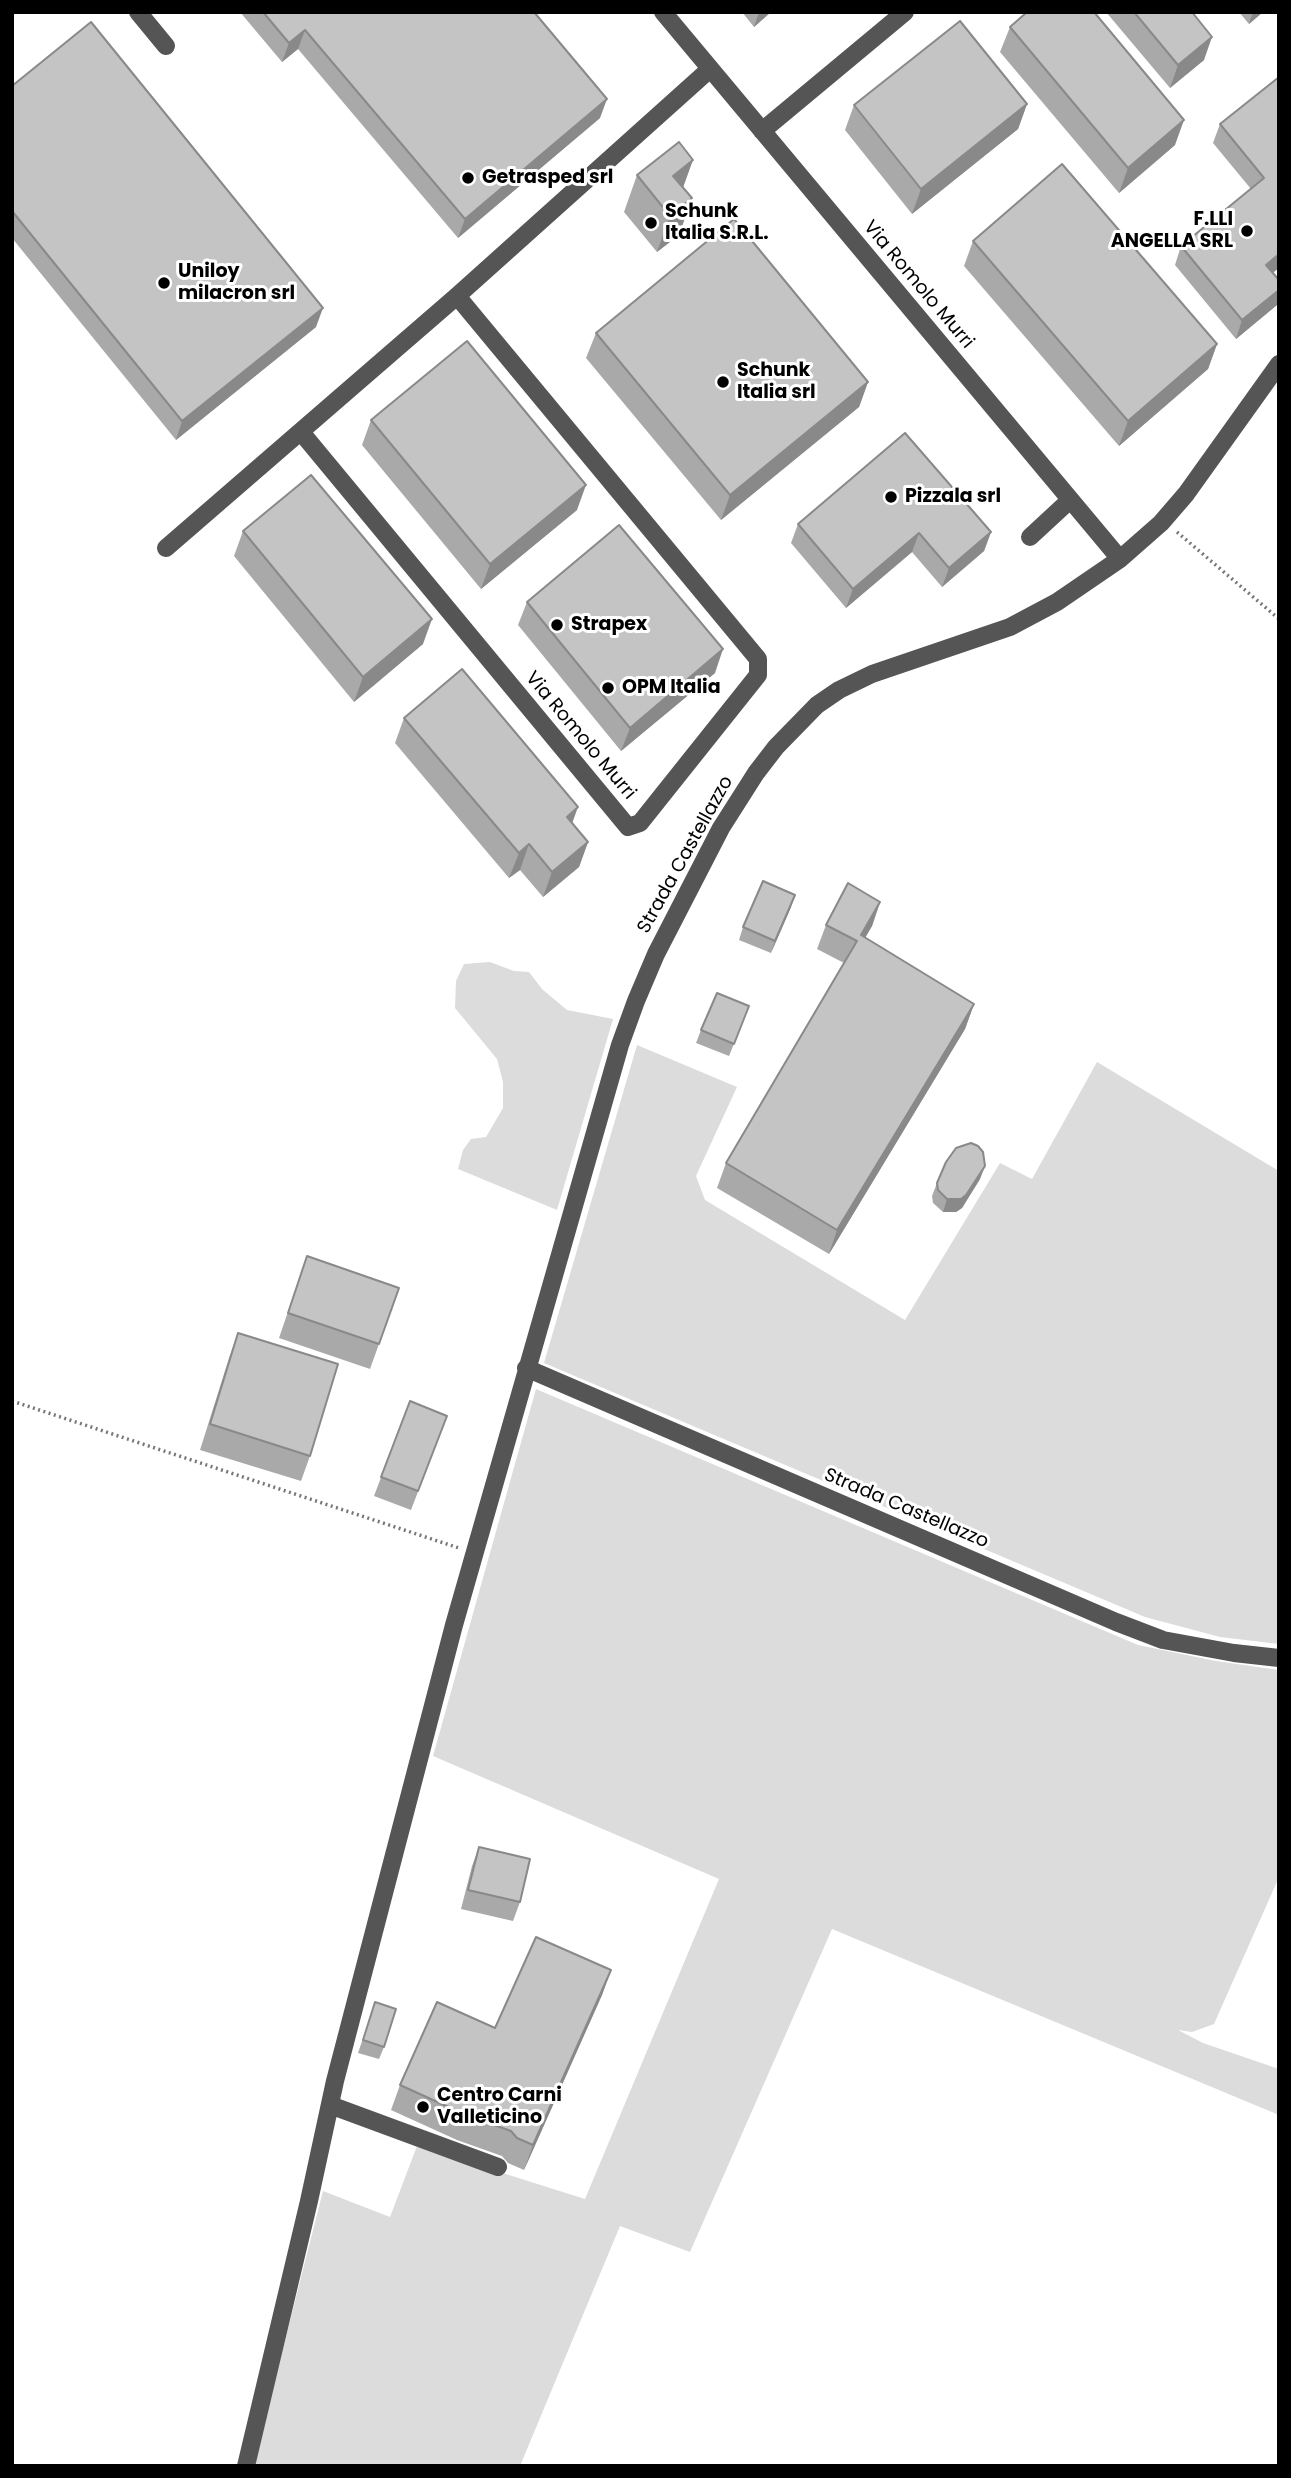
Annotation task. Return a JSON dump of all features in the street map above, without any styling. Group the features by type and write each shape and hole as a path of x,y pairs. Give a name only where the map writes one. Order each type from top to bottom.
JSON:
{"street":[{"path":"138,12 166,46"},
{"name":"Via Romolo Murri","path":"663,12 1120,559"},
{"path":"762,131 905,12"},
{"path":"166,548 457,296 710,69"},
{"name":"Via Romolo Murri","path":"301,432 628,827 640,823 758,675 758,659 457,296"},
{"name":"Strada Castellazzo","path":"246,2466 330,2105 454,1625 620,1045 656,954 722,828 756,773 817,705 839,690 872,674 1010,627 1057,601 1120,559 1161,523 1186,494 1279,364"},
{"path":"1030,537 1070,500"},
{"name":"Strada Castellazzo","path":"526,1368 1115,1622 1163,1640 1279,1658"},
{"path":"330,2105 498,2166"}],"path":[{"path":"1161,523 1176,531 1279,620"},
{"path":"12,1401 475,1553"}],"shaded area":[{"path":"490,962 514,971 529,972 542,989 567,1010 613,1019 557,1210 458,1169 463,1150 471,1139 486,1137 503,1108 503,1082 497,1059 455,1008 456,981 464,964"},
{"path":"637,1045 737,1087 696,1176 705,1200 905,1320 1000,1163 1032,1179 1097,1062 1279,1171 1279,1644 1220,1637 1145,1617 544,1363"},
{"path":"536,1389 1138,1645 1216,1661 1279,1670 1279,1877 1214,2024 1192,2032 1178,2030 1203,2043 1279,2069 1279,2115 832,1929 690,2252 620,2226 520,2466 253,2466 323,2191 390,2217 417,2146 585,2199 719,1879 433,1756"}],"building":[{"name":"Getrasped srl","path":"263,12 534,12 607,99 465,219 305,30 289,43"},
{"path":"1027,12 1094,12 1184,120 1128,168 1010,27"},
{"path":"1134,12 1192,12 1212,37 1178,65"},
{"path":"960,21 1027,104 921,189 854,105"},
{"name":"Uniloy milacron srl","path":"91,22 323,308 182,421 12,211 12,86"},
{"name":"F.LLI ANGELLA SRL","path":"1279,77 1279,254 1266,265 1279,280 1279,290 1242,320 1181,246 1264,178 1220,124"},
{"path":"679,142 693,160 673,176 692,198 670,216 637,175"},
{"path":"1062,164 1217,344 1128,421 973,241"},
{"name":"Schunk Italia srl","path":"734,219 868,382 730,495 596,333"},
{"path":"467,341 586,485 490,564 371,420"},
{"name":"Pizzala srl","path":"905,433 991,532 949,568 919,533 853,589 798,524"},
{"path":"311,475 432,619 363,677 243,531"},
{"path":"619,525 723,649 630,728 527,602"},
{"path":"462,669 578,807 567,817 588,842 552,872 529,844 519,853 404,718"},
{"path":"763,881 795,895 775,941 743,927"},
{"path":"848,883 880,902 861,935 974,1004 837,1230 726,1163 857,941 826,925"},
{"path":"717,993 749,1006 734,1044 701,1030"},
{"path":"971,1143 983,1152 985,1166 966,1195 961,1199 947,1199 938,1190 937,1183 946,1162 956,1148"},
{"path":"307,1256 399,1288 379,1344 288,1313"},
{"path":"238,1333 338,1364 310,1456 210,1424"},
{"path":"410,1401 447,1416 418,1491 381,1477"},
{"path":"479,1847 530,1859 520,1902 468,1890"},
{"path":"536,1937 611,1970 533,2145 517,2138 511,2131 466,2115 400,2085 437,2002 495,2028"},
{"path":"375,2002 396,2009 384,2047 363,2040"}],"place":[{"name":"Getrasped srl","path":"468,178"},
{"name":"Schunk Italia S.R.L.","path":"651,223"},
{"name":"F.LLI ANGELLA SRL","path":"1247,231"},
{"name":"Uniloy milacron srl","path":"164,283"},
{"name":"Schunk Italia srl","path":"723,382"},
{"name":"Pizzala srl","path":"891,497"},
{"name":"Strapex","path":"557,625"},
{"name":"OPM Italia","path":"608,688"},
{"name":"Centro Carni Valleticino","path":"423,2107"}]}
